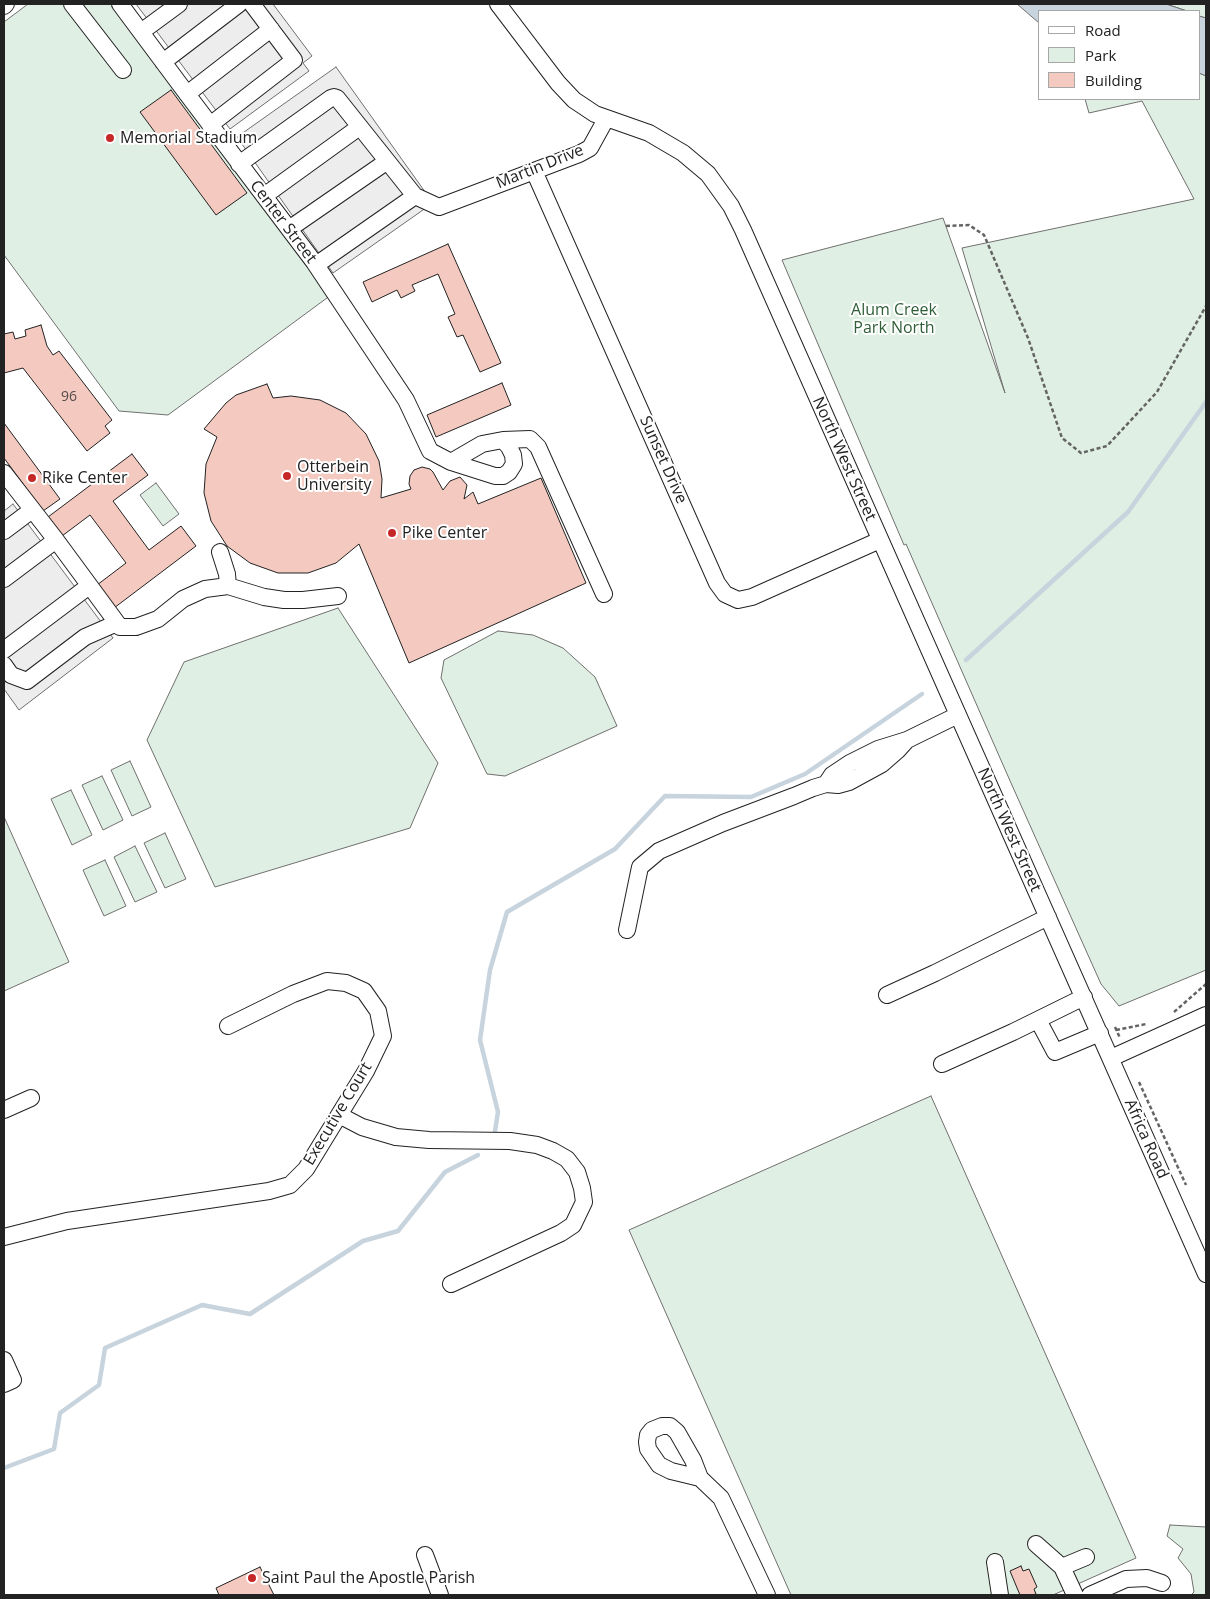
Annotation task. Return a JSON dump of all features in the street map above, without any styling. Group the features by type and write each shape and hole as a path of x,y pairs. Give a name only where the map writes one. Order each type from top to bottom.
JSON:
{"street":[{"path":"72,4 123,70"},
{"name":"Center Street","path":"120,4 316,265 406,400 430,451 451,462"},
{"path":"141,32 178,4"},
{"path":"163,62 239,4"},
{"path":"210,125 294,60 252,4"},
{"name":"North West Street","path":"503,5 558,83 585,108 606,118 649,133 683,152 708,174 731,206 1085,1000"},
{"path":"187,94 271,29"},
{"path":"239,164 331,98 337,98 358,128 415,196 316,265"},
{"name":"Martin Drive","path":"415,196 440,207 579,154 590,148 606,118"},
{"path":"264,196 358,128"},
{"path":"289,229 386,162"},
{"name":"Sunset Drive","path":"534,171 717,583 725,594 738,600 752,597 880,540"},
{"path":"451,462 482,444 503,440 530,439 538,447 604,594"},
{"path":"451,462 495,476 503,476 509,472 514,464 513,454 503,440"},
{"path":"4,473 120,627 136,627 158,619 183,598 205,589 228,586 264,597 284,600 338,596"},
{"path":"4,530 32,510"},
{"path":"4,579 56,540"},
{"path":"220,552 227,574 228,586"},
{"path":"4,650 89,586"},
{"path":"4,665 11,675 27,681 85,637 117,623"},
{"path":"627,930 640,867 652,856 723,823 826,784 832,776 878,749 907,740 958,715"},
{"path":"888,994 1048,917"},
{"name":"Executive Court","path":"4,1237 67,1221 269,1191 290,1185 306,1169 366,1071 382,1036 378,1011 364,991 346,982 327,981 293,994 228,1026"},
{"path":"942,1064 1085,1000"},
{"name":"Africa Road","path":"1085,1000 1110,1030 1111,1058 1206,1274"},
{"path":"1111,1058 1206,1015"},
{"path":"1038,1020 1055,1052 1110,1030"},
{"path":"4,1110 31,1098"},
{"path":"339,1115 362,1127 396,1137 429,1140 510,1141 537,1145 554,1151 567,1159 577,1172 584,1202 573,1225 561,1233 451,1284"},
{"path":"4,1360 13,1380 4,1384"},
{"path":"700,1478 721,1498 768,1595"},
{"path":"1036,1544 1062,1568 1075,1595"},
{"path":"425,1556 440,1595"},
{"path":"1062,1568 1086,1557"},
{"path":"995,1562 1000,1595"},
{"path":"1090,1595 1126,1579 1147,1578 1162,1584"}],"path":[{"path":"946,226 969,225 984,235 1028,338 1062,438 1081,453 1107,446 1157,392 1206,306"},
{"path":"1170,1015 1206,984"},
{"path":"1110,1030 1147,1024"},
{"path":"1110,1030 1122,1042"},
{"path":"1136,1074 1186,1185"}],"green space":[{"name":"Memorial Stadium","path":"28,4 117,4 331,295 168,415 119,411 4,255 4,22"},
{"path":"1166,4 1206,4 1206,18 1200,16 1200,10 1184,10"},
{"name":"Alum Creek Park North","path":"1200,73 1206,76 1206,970 1119,1006 1101,984 906,544 904,545 782,260 943,218 1005,393 962,248 1194,199 1142,101 1089,113 1085,100 1200,100"},
{"path":"156,483 179,514 163,526 140,495"},
{"path":"338,608 438,763 410,828 215,887 147,740 184,662"},
{"path":"498,631 533,635 563,648 595,677 617,726 505,776 487,774 441,678 444,660"},
{"path":"130,761 151,807 132,816 111,770"},
{"path":"102,776 123,820 103,830 82,785"},
{"path":"71,790 92,835 72,845 51,799"},
{"path":"4,820 69,962 4,991"},
{"path":"165,833 186,879 165,888 144,843"},
{"path":"135,846 157,892 135,902 114,857"},
{"path":"105,860 126,906 104,916 83,870"},
{"path":"931,1096 1136,1558 1053,1595 791,1595 629,1230"},
{"path":"1170,1525 1206,1527 1206,1595 1191,1595 1194,1592 1191,1574 1178,1558 1183,1549 1167,1536"}],"shaded area":[{"path":"136,4 273,4 312,56 303,63 309,71 230,129"},
{"path":"1017,4 1166,4 1184,10 1038,10 1038,22"},
{"path":"1200,16 1206,18 1206,76 1200,73"},
{"path":"336,67 433,203 333,273 237,137"},
{"path":"13,504 113,638 19,710 4,689 4,511"}],"building":[{"path":"171,90 247,193 216,215 140,112"},
{"path":"448,244 501,363 480,372 463,335 457,337 448,317 455,314 438,274 412,285 415,291 401,298 397,290 372,302 363,282"},
{"path":"41,325 47,346 53,355 59,351 112,420 105,426 110,433 87,451 23,368 4,373 4,334 13,332 15,339 26,336 25,330"},
{"path":"502,383 511,405 436,437 427,415"},
{"name":"Pike Center","path":"267,384 273,398 291,396 320,400 346,413 366,434 379,461 382,479 381,498 411,489 409,484 410,476 414,470 422,467 433,472 443,490 450,481 460,477 467,485 464,499 473,492 478,504 541,478 586,583 409,663 359,544 336,563 308,573 278,573 250,563 227,546 211,521 204,493 206,464 217,437 204,429 226,403 236,395"},
{"name":"Rike Center","path":"4,423 60,499 43,511 4,458"},
{"path":"132,454 148,475 113,501 149,550 181,526 196,546 114,608 97,585 126,563 90,515 62,536 48,517"},
{"path":"1021,1566 1023,1571 1029,1569 1037,1587 1034,1589 1036,1594 1020,1595 1010,1571"},
{"name":"Saint Paul the Apostle Parish","path":"260,1567 274,1595 219,1595 216,1588"}],"waterway":[{"path":"966,660 1128,512 1206,402"},
{"path":"495,1131 498,1112 480,1040 490,970 507,912 615,849 665,796 751,797 805,774 922,694"},
{"path":"4,1468 54,1449 60,1413 99,1385 105,1348 202,1305 250,1314 363,1241 398,1231 445,1172 478,1155"}],"place":[{"name":"Memorial Stadium","path":"110,138"},
{"name":"Otterbein University","path":"287,476"},
{"name":"Rike Center","path":"32,478"},
{"name":"Pike Center","path":"392,533"},
{"name":"Saint Paul the Apostle Parish","path":"252,1578"}]}
